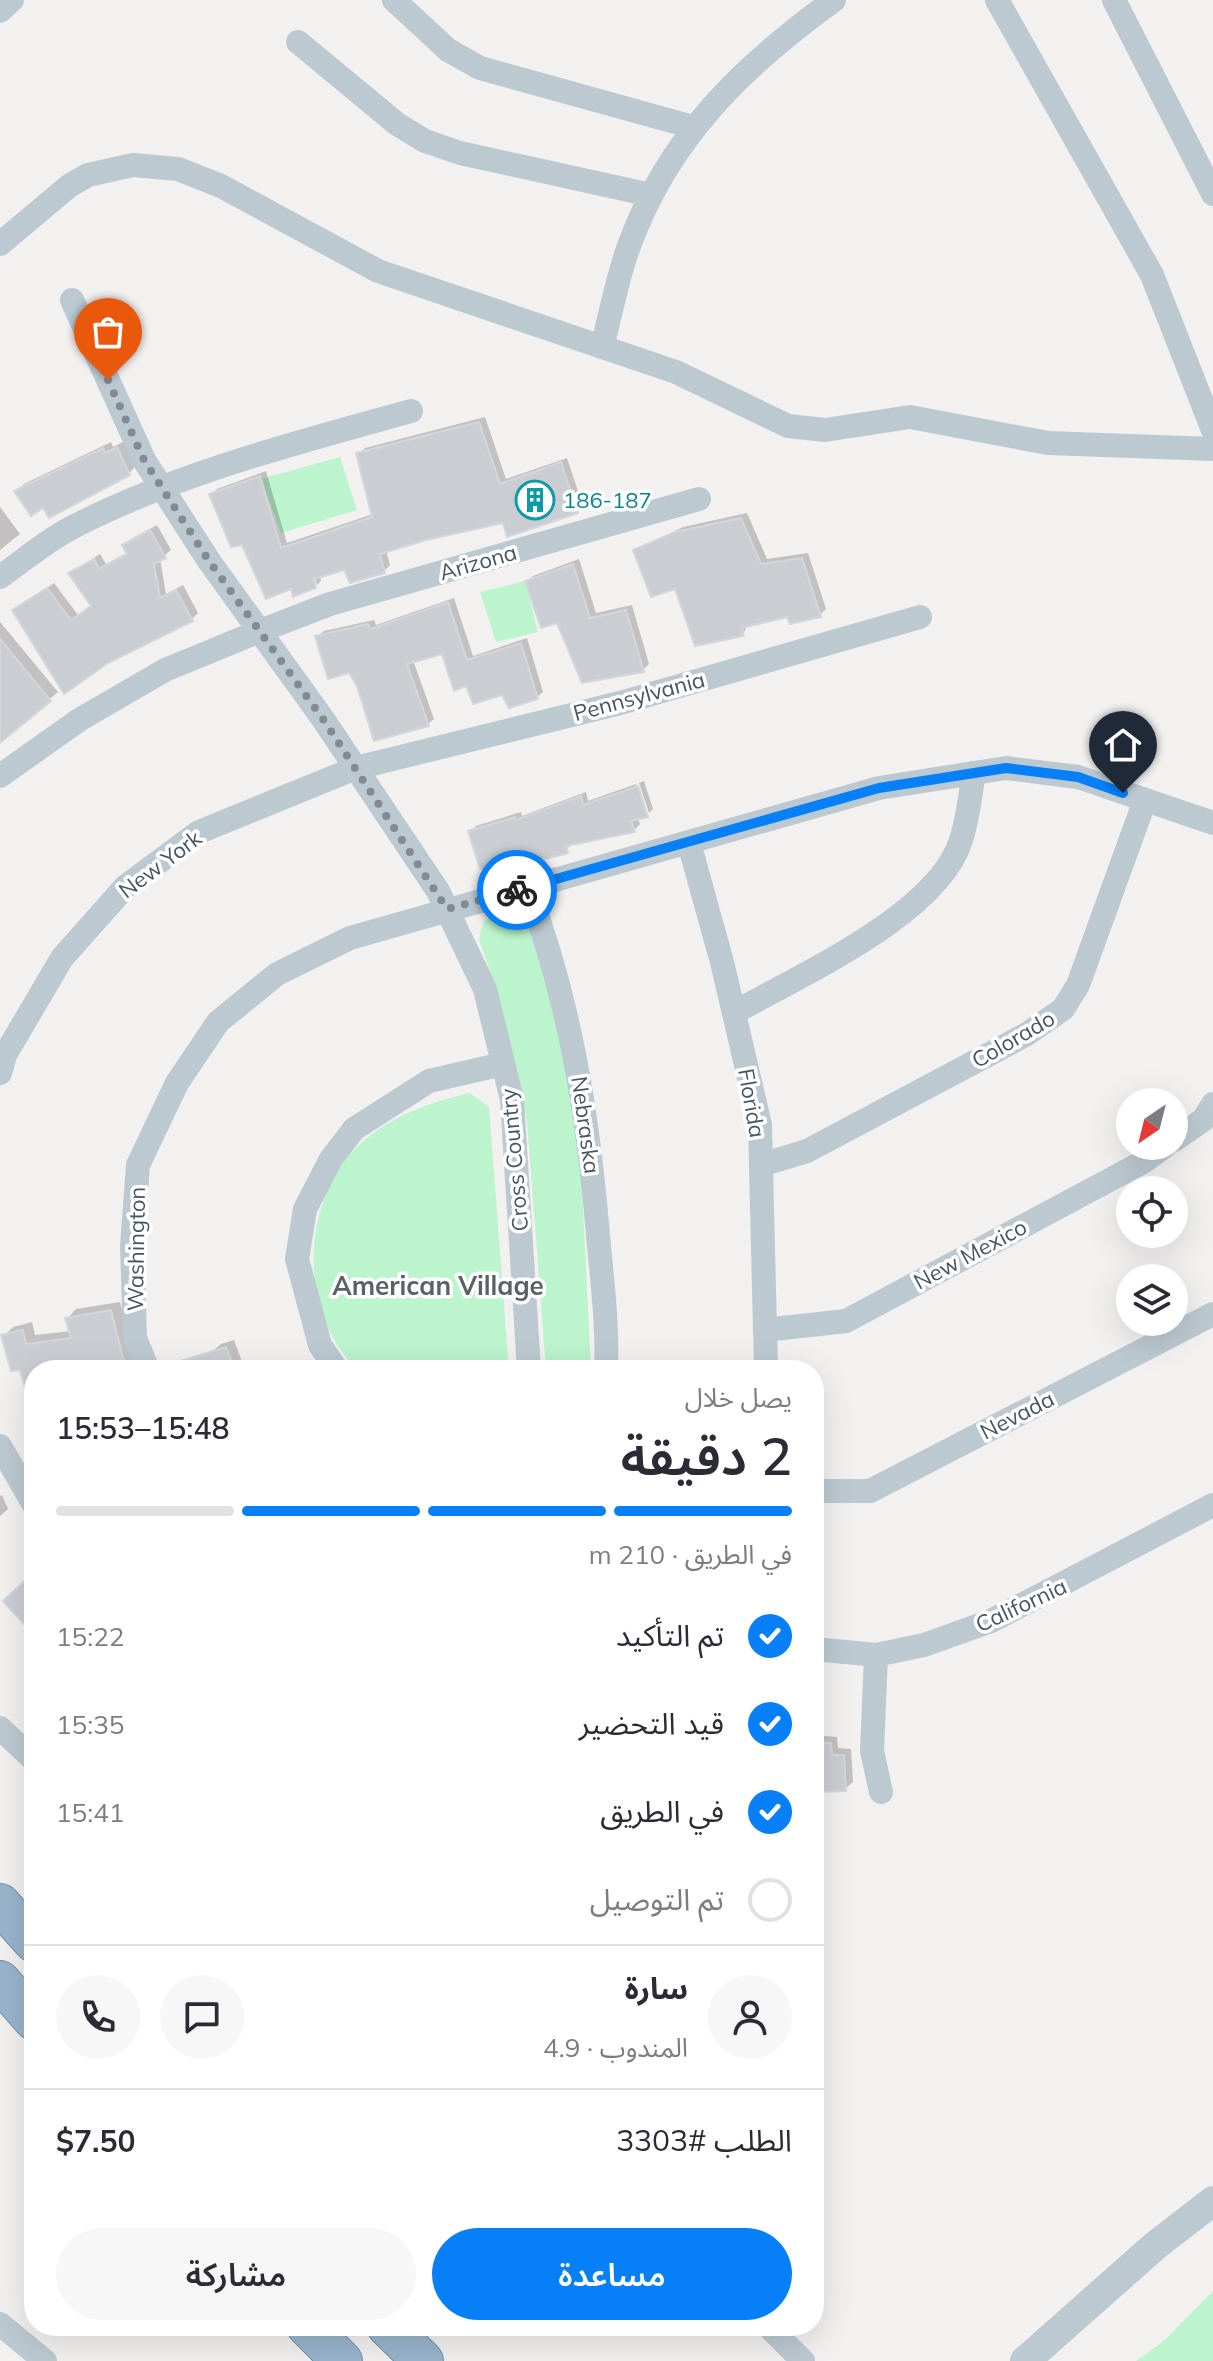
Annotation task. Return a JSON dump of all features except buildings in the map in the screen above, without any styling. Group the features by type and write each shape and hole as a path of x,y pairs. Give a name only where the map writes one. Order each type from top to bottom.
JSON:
{"highway":[{"path":"0,1904 24,1931"},
{"path":"0,1981 24,2009"},
{"path":"317,2336 342,2361"},
{"path":"397,2336 423,2361"}],"street":[{"path":"0,11 12,0"},
{"path":"394,0 448,50 480,68 693,127"},
{"path":"997,0 1141,253 1173,321 1213,430"},
{"path":"1114,0 1213,194"},
{"path":"602,347 627,250 651,195 693,127 748,66 822,4"},
{"path":"298,42 397,124 425,141 460,153 651,195"},
{"path":"0,244 69,186 88,175 133,165 178,169 221,186 378,271 700,383 772,421 806,429 843,429 910,417 1048,443 1213,449"},
{"name":"Cross Country","path":"72,300 144,460 356,768 447,909 485,989 512,1100 528,1360"},
{"path":"0,577 70,529 163,489 245,457 411,411"},
{"name":"Arizona","path":"0,776 79,720 165,670 260,631 330,604 699,499"},
{"name":"Pennsylvania","path":"356,768 620,703 920,617"},
{"name":"New York","path":"0,1073 5,1055 62,958 125,887 199,832 356,768"},
{"name":"Washington","path":"144,1360 135,1338 132,1246 138,1165 185,1071 218,1022 277,974 350,938 879,788 1006,768 1078,777 1213,823"},
{"path":"734,1013 895,921 936,885 961,843 974,773"},
{"name":"Colorado","path":"761,1165 807,1151 1027,1034 1063,1009 1078,985 1145,800"},
{"name":"Florida","path":"689,843 760,1125 766,1360"},
{"name":"Nebraska","path":"527,887 572,1031 594,1187 606,1360"},
{"path":"330,1360 320,1345 297,1259 305,1209 331,1159 354,1129 429,1081 503,1064"},
{"path":"1188,1130 1203,1120 1213,1104"},
{"name":"New Mexico","path":"765,1330 846,1321 1146,1160"},
{"name":"Nevada","path":"824,1491 870,1491 1213,1314"},
{"path":"0,1446 4,1459 24,1490"},
{"name":"California","path":"824,1650 876,1655 924,1645 991,1621 1213,1505"},
{"path":"876,1655 872,1751 881,1792"},
{"path":"0,1728 24,1751"},
{"path":"1025,2361 1156,2245 1213,2201"},
{"path":"0,2324 45,2361"},
{"path":"778,2336 803,2361"}],"green space":[{"path":"340,457 357,510 281,533 261,479"},
{"path":"525,581 538,632 496,642 480,592"},
{"path":"500,911 525,917 548,980 579,1126 591,1360 545,1360 527,1121 500,1001 479,939 483,922"},
{"path":"470,1093 489,1107 508,1360 349,1360 338,1347 324,1319 316,1289 314,1257 317,1226 326,1195 340,1168 372,1134 412,1111"},
{"path":"1213,2291 1213,2361 1136,2361 1164,2341"}],"way so far":[{"path":"108,380 144,460 209,561 323,719 447,909 517,890"}],"place":[{"name":"186-187","path":"535,500"}],"district":[{"name":"American Village","path":"438,1286"}],"route":[{"path":"517,890 879,788 1006,768 1078,777 1123,793"}]}
